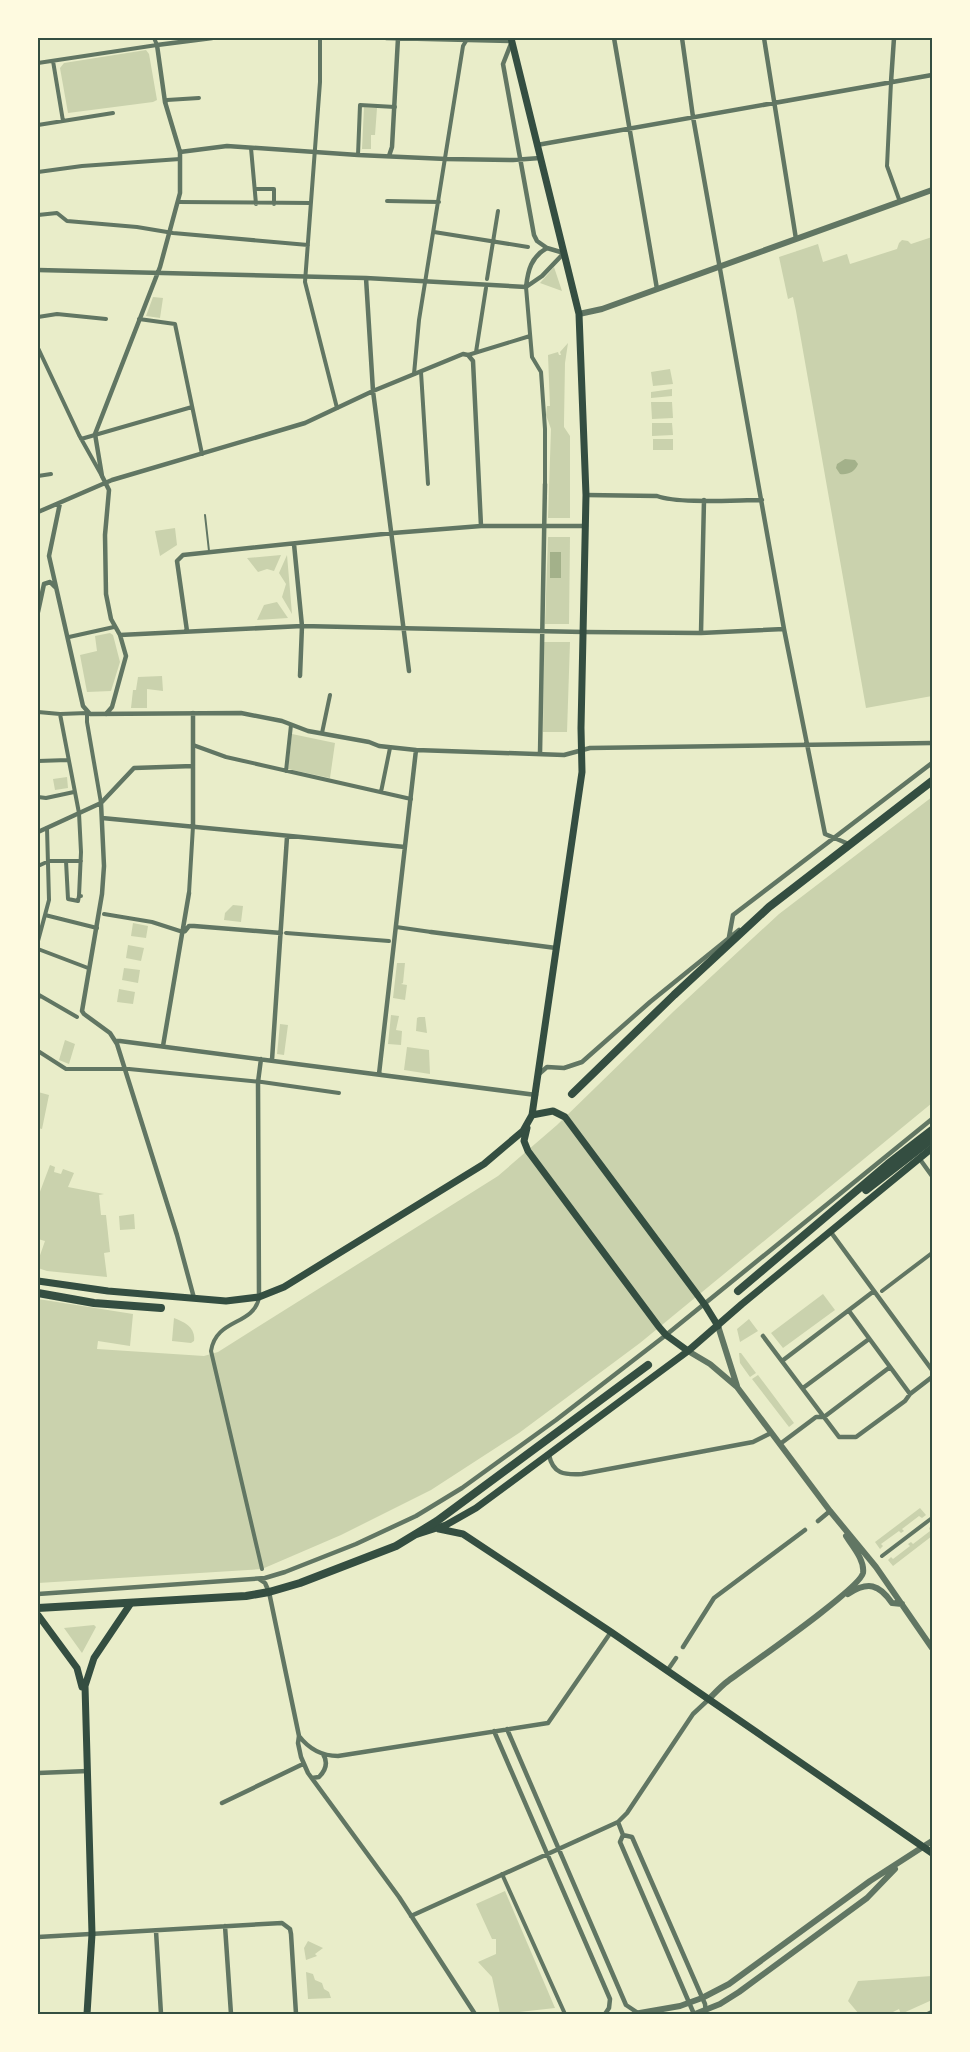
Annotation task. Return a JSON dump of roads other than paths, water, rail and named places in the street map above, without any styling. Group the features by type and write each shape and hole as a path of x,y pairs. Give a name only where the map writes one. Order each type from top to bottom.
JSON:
{"main road":[{"path":"512,39 579,314 586,495 582,772 536,1095 524,1141 528,1151 659,1328 688,1351"},
{"path":"572,1094 769,907 933,781"},
{"path":"38,1281 108,1291 194,1299 226,1301 259,1297 284,1287 484,1164 514,1139 531,1119 553,1111 565,1117 698,1295 718,1326"},
{"path":"738,1291 888,1164 933,1130"},
{"path":"821,1222 933,1138"},
{"path":"38,1608 246,1596 269,1592 300,1583 379,1553 417,1535 439,1529 476,1508 688,1351 933,1148"},
{"path":"38,1293 94,1303 161,1308"},
{"path":"417,1535 648,1365"},
{"path":"439,1529 463,1534 611,1632 933,1853"},
{"path":"84,1704 86,1679 90,1665 131,1603"},
{"path":"38,1615 77,1668 84,1704 92,1934 87,2014"}],"street":[{"path":"102,476 95,434 158,272 180,193 180,152 165,102 154,38"},
{"path":"38,63 212,38"},
{"path":"320,38 315,152 305,277 337,408"},
{"path":"38,270 366,278 526,286 542,276 564,253 547,248 537,241 534,235 503,64 512,39 466,41 386,38"},
{"path":"389,156 392,147 398,38"},
{"path":"614,38 657,289"},
{"path":"682,38 693,117 784,629 825,834 851,845"},
{"path":"764,38 796,239"},
{"path":"894,38 887,153 888,166 900,202"},
{"path":"414,374 419,320 463,46 466,41"},
{"path":"53,61 63,121"},
{"path":"537,145 933,75"},
{"path":"165,102 199,98"},
{"path":"358,155 360,105 395,107"},
{"path":"38,125 113,113"},
{"path":"180,152 227,146 446,159 540,158"},
{"path":"251,147 256,204"},
{"path":"38,172 82,166 180,159"},
{"path":"255,189 274,189 274,204"},
{"path":"579,314 602,309 933,190"},
{"path":"387,201 439,202"},
{"path":"178,202 311,203"},
{"path":"487,279 498,211"},
{"path":"38,215 57,213 67,221 308,245"},
{"path":"434,232 528,248"},
{"path":"540,754 545,429 541,372 532,357 526,286 531,263 538,253 547,248"},
{"path":"366,278 373,391 409,671"},
{"path":"476,352 486,288"},
{"path":"38,317 57,314 106,319"},
{"path":"139,319 175,324 202,454"},
{"path":"38,512 106,483 305,423 373,391 463,354 468,355 530,336"},
{"path":"38,348 109,492 104,575 110,615 120,635 125,661 112,707 105,715"},
{"path":"468,355 473,362 481,526"},
{"path":"421,372 428,484"},
{"path":"81,439 192,407"},
{"path":"38,476 51,474"},
{"path":"586,495 762,500"},
{"path":"701,633 704,500"},
{"path":"60,503 49,556 83,706 87,713 102,818 104,866 97,928 82,1006 84,1014 110,1033 117,1044 177,1235 194,1299"},
{"path":"187,631 177,568 177,561 183,555 481,526 586,526"},
{"path":"294,544 302,626 300,676"},
{"path":"38,612 44,584 51,583 56,589"},
{"path":"120,635 302,626 701,633 784,629"},
{"path":"69,637 114,627"},
{"path":"322,733 330,695"},
{"path":"38,756 38,712 105,715 241,713 390,748 416,750 564,755 590,748 933,743"},
{"path":"163,1046 189,893 193,826 193,713"},
{"path":"60,714 79,813 81,861 78,901 68,899 66,861"},
{"path":"286,771 291,725"},
{"path":"193,745 226,757 411,799"},
{"path":"381,792 390,748"},
{"path":"379,1074 416,750"},
{"path":"38,761 68,760"},
{"path":"727,939 733,915 933,763"},
{"path":"38,832 101,803 136,767 193,766"},
{"path":"38,797 46,798 74,792"},
{"path":"102,818 405,847"},
{"path":"38,941 49,900 48,828"},
{"path":"272,1060 284,933 287,837"},
{"path":"38,866 49,861 81,861"},
{"path":"539,1074 547,1067 564,1068 582,1062 650,1002 769,907"},
{"path":"104,914 152,922 184,932"},
{"path":"45,915 97,928"},
{"path":"184,932 189,926 389,941"},
{"path":"396,927 556,948"},
{"path":"38,949 88,968"},
{"path":"38,999 39,995 77,1017"},
{"path":"117,1044 118,1040 536,1095"},
{"path":"38,1051 66,1069 124,1069 258,1082 339,1093"},
{"path":"261,1059 258,1082 259,1297 254,1310 215,1336 211,1351 262,1569"},
{"path":"38,1594 259,1579 285,1572 346,1548 416,1516 462,1488 556,1420 705,1305 933,1119"},
{"path":"919,1158 933,1176"},
{"path":"830,1232 933,1370"},
{"path":"882,1292 933,1253"},
{"path":"782,1361 874,1291"},
{"path":"849,1311 910,1394"},
{"path":"718,1326 737,1387"},
{"path":"763,1336 839,1437 856,1437 933,1377"},
{"path":"802,1388 869,1339"},
{"path":"688,1351 710,1364 737,1387 832,1514 876,1567 933,1647"},
{"path":"780,1444 816,1417 824,1417 890,1367"},
{"path":"549,1455 555,1469 561,1474 582,1474 753,1442 771,1433"},
{"path":"818,1521 832,1514"},
{"path":"832,1514 861,1560 862,1574 859,1580 834,1603"},
{"path":"882,1556 933,1518"},
{"path":"683,1647 714,1598 805,1530"},
{"path":"259,1579 265,1583 269,1592 303,1764 399,1897 475,2014"},
{"path":"411,1916 618,1822 627,1813 693,1714 726,1683 859,1587 869,1586 882,1590 892,1603 902,1604"},
{"path":"299,1736 304,1743 322,1754 338,1756 548,1723 611,1632"},
{"path":"667,1671 676,1658"},
{"path":"507,1729 626,2005 640,2014"},
{"path":"494,1731 610,1999 609,2008 605,2014"},
{"path":"301,1757 306,1752 316,1750"},
{"path":"311,1777 319,1777 323,1773 326,1762 322,1754"},
{"path":"222,1803 303,1764"},
{"path":"38,1773 88,1771"},
{"path":"618,1822 623,1835 620,1842 695,2014 706,2013 739,1992 867,1898 900,1863"},
{"path":"623,1835 632,1837 702,1998 706,2013"},
{"path":"634,2014 668,2010 702,1998 729,1984 870,1881 933,1841"},
{"path":"502,1874 565,2014"},
{"path":"38,1936 156,1931 278,1922 290,1929 296,2014"},
{"path":"225,1926 231,2014"},
{"path":"156,1931 161,2014"},
{"path":"928,2014 933,2013"}],"lane":[{"path":"205,515 209,552"}]}
